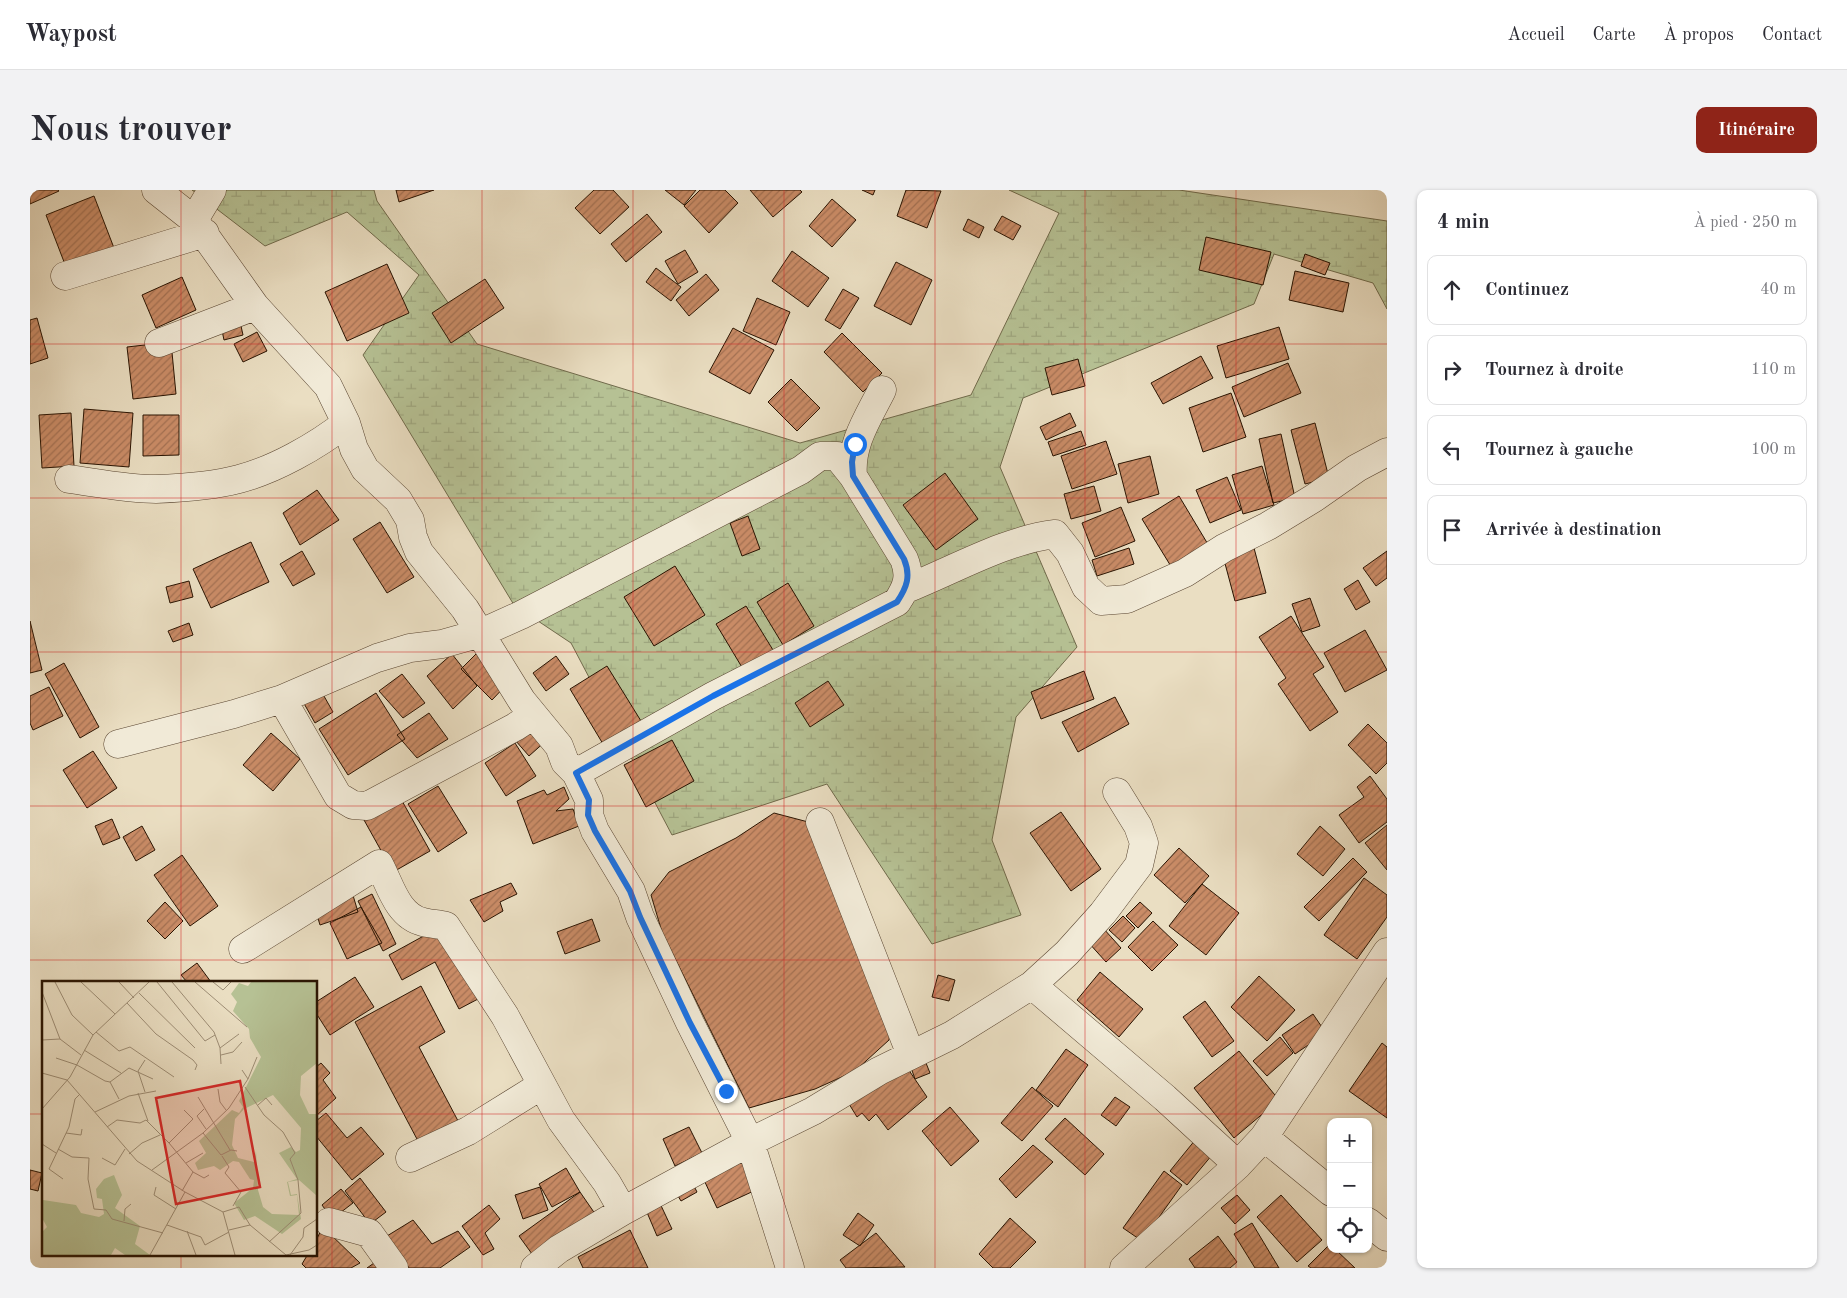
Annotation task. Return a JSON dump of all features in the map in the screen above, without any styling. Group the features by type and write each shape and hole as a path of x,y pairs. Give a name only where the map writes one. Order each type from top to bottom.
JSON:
{"street":[{"path":"156,190 199,226 255,306 328,386 346,423 354,449 366,469 398,500 410,520 413,537 419,552 465,609 532,716 559,746 565,762 576,773 589,800 588,815 595,831 630,891 640,917 690,1023 750,1142 790,1268"},
{"path":"65,276 199,226 212,190"},
{"path":"160,343 255,306"},
{"path":"853,476 852,462 855,444 882,390"},
{"path":"69,479 154,489 239,479 290,458 325,440 346,423"},
{"path":"906,589 950,572 1006,546 1036,536 1055,534 1070,553 1086,587 1101,601 1127,599 1185,573 1224,548 1299,508 1357,468 1387,452"},
{"path":"118,744 234,714 282,699 377,658 410,648 442,644 481,633 521,615 800,470 820,456 837,456 853,476 904,559 909,572 906,589 897,602 713,696 576,773"},
{"path":"282,699 338,796 353,805 367,806 515,727 532,716"},
{"path":"535,1268 560,1249 623,1210 750,1142 813,1111 879,1071 952,1035 1032,985 1068,953 1139,865 1144,843 1138,826 1117,792"},
{"path":"820,822 911,1055"},
{"path":"243,949 379,864 395,899 405,912 421,922 446,926 505,1016 561,1120 608,1183 623,1210"},
{"path":"1124,1268 1238,1165 1264,1137 1387,952"},
{"path":"1032,985 1165,1098 1238,1165"},
{"path":"410,1158 468,1130 542,1085"},
{"path":"1264,1137 1327,1189"},
{"path":"329,1222 369,1233 394,1268"},
{"path":"1372,1225 1387,1237"}],"green space":[{"path":"192,190 374,190 377,201 477,344 800,443 971,395 1059,213 1009,190 1179,190 1387,221 1387,309 1373,283 1274,254 1254,304 1023,398 1000,467 1077,647 1016,717 992,840 1021,915 932,944 827,784 672,835 571,643 514,605 363,355 419,275 347,212 265,246"}],"building":[{"path":"30,190 58,190 59,191 30,204"},
{"path":"396,190 434,190 399,202"},
{"path":"594,190 613,190 629,207 600,234 575,208"},
{"path":"665,190 696,190 684,205"},
{"path":"700,190 725,190 738,203 709,233 684,206"},
{"path":"750,190 800,190 802,192 773,217"},
{"path":"862,190 875,190 873,195"},
{"path":"906,190 941,191 927,228 897,216"},
{"path":"94,196 114,248 66,267 46,215"},
{"path":"832,199 856,220 832,247 809,226"},
{"path":"647,214 662,232 626,262 611,244"},
{"path":"1002,216 1021,226 1013,240 994,230"},
{"path":"968,219 984,227 979,238 963,230"},
{"path":"1206,237 1271,252 1263,285 1199,270"},
{"path":"685,250 698,272 678,284 665,261"},
{"path":"792,251 829,278 808,307 772,281"},
{"path":"1305,254 1330,263 1325,275 1301,266"},
{"path":"896,262 932,280 911,325 874,306"},
{"path":"387,264 409,313 347,341 325,292"},
{"path":"656,268 681,287 671,301 646,282"},
{"path":"1295,271 1349,283 1343,312 1289,300"},
{"path":"706,274 719,290 689,316 676,300"},
{"path":"182,277 196,310 156,328 142,295"},
{"path":"485,279 504,308 451,343 432,313"},
{"path":"843,289 859,298 840,329 825,320"},
{"path":"757,298 790,312 776,345 743,331"},
{"path":"239,317 243,335 224,340 220,321"},
{"path":"37,318 48,358 30,364 30,320"},
{"path":"1279,327 1289,359 1226,378 1217,346"},
{"path":"733,328 774,350 750,394 709,372"},
{"path":"257,332 267,351 243,362 234,344"},
{"path":"842,333 882,373 863,392 824,352"},
{"path":"171,342 176,394 133,399 127,347"},
{"path":"1201,356 1213,378 1163,404 1151,383"},
{"path":"1078,359 1085,386 1052,395 1045,368"},
{"path":"1288,363 1301,393 1244,417 1232,387"},
{"path":"791,379 820,408 797,431 768,402"},
{"path":"1231,393 1246,437 1203,452 1189,408"},
{"path":"84,409 133,413 129,467 80,463"},
{"path":"71,413 74,466 42,468 39,415"},
{"path":"1070,413 1076,426 1046,440 1040,427"},
{"path":"143,415 179,415 179,455 143,456"},
{"path":"1315,423 1329,478 1305,484 1291,430"},
{"path":"1081,431 1086,445 1053,456 1048,442"},
{"path":"1281,434 1295,498 1273,503 1259,439"},
{"path":"1106,441 1117,474 1072,489 1061,456"},
{"path":"1150,456 1159,494 1128,503 1118,464"},
{"path":"1262,466 1274,505 1243,514 1232,475"},
{"path":"945,473 978,519 936,550 903,505"},
{"path":"1227,477 1241,510 1210,523 1196,490"},
{"path":"1094,486 1101,511 1071,519 1064,494"},
{"path":"317,490 339,520 300,545 283,513"},
{"path":"1179,496 1209,546 1172,568 1142,519"},
{"path":"1121,507 1135,541 1095,557 1082,523"},
{"path":"748,516 760,549 742,556 730,523"},
{"path":"380,522 414,577 387,593 353,539"},
{"path":"251,542 269,582 211,608 193,569"},
{"path":"1129,548 1134,564 1097,576 1092,560"},
{"path":"1254,548 1266,593 1235,601 1223,556"},
{"path":"302,551 315,574 293,586 280,564"},
{"path":"1387,551 1387,578 1376,586 1363,568"},
{"path":"675,566 705,615 654,646 624,597"},
{"path":"1358,580 1370,602 1356,610 1344,589"},
{"path":"189,581 193,597 170,603 166,587"},
{"path":"788,583 814,626 783,645 757,602"},
{"path":"1310,598 1320,626 1302,632 1292,604"},
{"path":"746,606 773,650 743,669 716,624"},
{"path":"1291,616 1324,667 1313,674 1338,712 1310,731 1278,684 1286,678 1259,637"},
{"path":"30,621 42,670 30,673"},
{"path":"189,623 193,635 173,642 168,631"},
{"path":"1365,630 1387,670 1345,692 1324,653"},
{"path":"478,652 509,682 492,700 461,669"},
{"path":"452,654 477,686 453,709 427,676"},
{"path":"556,656 569,674 546,691 533,673"},
{"path":"64,663 99,727 80,738 45,674"},
{"path":"607,666 641,721 603,744 570,689"},
{"path":"1084,671 1094,699 1041,719 1031,692"},
{"path":"402,674 425,703 403,718 379,691"},
{"path":"828,681 844,705 810,727 795,703"},
{"path":"49,687 63,716 33,730 30,723 30,696"},
{"path":"320,689 333,712 315,723 302,700"},
{"path":"376,693 405,739 348,775 319,729"},
{"path":"1115,697 1129,724 1078,752 1062,722"},
{"path":"429,713 448,739 417,758 397,735"},
{"path":"533,724 547,740 529,756 515,740"},
{"path":"1368,724 1387,743 1387,763 1376,774 1348,745"},
{"path":"271,733 300,759 273,791 243,765"},
{"path":"672,740 694,781 646,807 624,765"},
{"path":"515,743 536,776 506,796 485,763"},
{"path":"93,751 117,788 87,808 63,770"},
{"path":"1370,776 1387,799 1387,822 1359,843 1339,815 1364,797 1357,787"},
{"path":"438,786 467,833 438,852 408,804"},
{"path":"564,787 569,799 556,811 573,809 579,826 533,844 517,801 544,790 547,795"},
{"path":"401,799 430,851 393,872 364,820"},
{"path":"1061,812 1101,869 1071,891 1030,833"},
{"path":"774,813 812,823 894,1003 889,1040 855,1071 815,1089 749,1108 662,932 651,895 669,872 736,838"},
{"path":"112,819 120,838 103,845 95,826"},
{"path":"1387,825 1387,870 1365,843"},
{"path":"142,826 155,850 136,861 123,837"},
{"path":"1320,826 1345,849 1323,876 1297,854"},
{"path":"1179,848 1209,876 1185,903 1154,875"},
{"path":"182,855 218,906 190,926 154,875"},
{"path":"1353,858 1367,872 1319,921 1304,907"},
{"path":"1364,878 1387,895 1387,917 1357,959 1324,935"},
{"path":"511,883 517,894 500,902 503,911 484,922 470,900"},
{"path":"1202,884 1239,913 1206,955 1169,926"},
{"path":"352,892 358,912 320,925 314,905"},
{"path":"372,894 396,944 383,951 358,901"},
{"path":"165,902 183,921 165,939 147,921"},
{"path":"1140,902 1152,913 1138,928 1126,916"},
{"path":"361,907 382,943 347,959 330,923"},
{"path":"1123,916 1135,928 1122,942 1109,930"},
{"path":"592,919 600,941 565,954 557,932"},
{"path":"1153,921 1178,945 1152,971 1128,947"},
{"path":"440,927 478,999 459,1009 435,962 402,980 389,955"},
{"path":"1103,928 1121,948 1106,962 1088,942"},
{"path":"197,963 210,981 186,981 181,975"},
{"path":"1100,972 1143,1009 1119,1037 1077,1000"},
{"path":"938,975 955,980 949,1001 932,997"},
{"path":"1259,976 1295,1010 1267,1041 1231,1007"},
{"path":"355,977 374,1007 330,1035 318,1016 318,1001"},
{"path":"421,986 445,1032 419,1047 466,1136 427,1158 355,1022"},
{"path":"1205,1001 1234,1041 1212,1057 1183,1017"},
{"path":"1313,1014 1326,1033 1295,1054 1282,1035"},
{"path":"1280,1037 1293,1053 1267,1076 1253,1061"},
{"path":"1382,1043 1387,1047 1387,1118 1349,1091"},
{"path":"1066,1049 1088,1065 1058,1107 1036,1090"},
{"path":"1239,1051 1279,1100 1234,1138 1194,1088"},
{"path":"922,1053 930,1073 915,1079 908,1059"},
{"path":"902,1060 927,1097 888,1130 876,1114 869,1121 862,1113 857,1117 846,1099"},
{"path":"321,1063 330,1073 323,1080 336,1098 318,1114 318,1065"},
{"path":"1032,1087 1053,1106 1022,1141 1001,1123"},
{"path":"1115,1097 1130,1107 1116,1126 1101,1115"},
{"path":"950,1107 979,1141 951,1166 922,1131"},
{"path":"326,1113 347,1138 361,1127 384,1154 352,1180 318,1138 318,1119"},
{"path":"1065,1118 1104,1154 1085,1175 1045,1139"},
{"path":"689,1127 702,1153 675,1166 663,1139"},
{"path":"1200,1134 1217,1149 1187,1185 1170,1171"},
{"path":"1033,1145 1053,1162 1016,1198 999,1179"},
{"path":"745,1160 758,1189 717,1208 704,1180"},
{"path":"566,1168 580,1192 552,1207 539,1184"},
{"path":"30,1170 42,1173 38,1191 30,1189"},
{"path":"1164,1171 1182,1185 1142,1241 1123,1228"},
{"path":"360,1178 386,1212 370,1224 345,1191"},
{"path":"692,1182 697,1192 681,1201 675,1191"},
{"path":"540,1187 548,1210 523,1219 515,1195"},
{"path":"341,1189 353,1203 332,1219 322,1205"},
{"path":"580,1192 600,1221 540,1265 519,1236"},
{"path":"1237,1195 1250,1210 1235,1224 1221,1208"},
{"path":"1281,1195 1322,1240 1297,1262 1257,1217"},
{"path":"657,1197 672,1229 657,1236 643,1203"},
{"path":"489,1205 500,1219 485,1233 494,1249 483,1255 462,1226"},
{"path":"858,1213 874,1225 860,1246 843,1235"},
{"path":"1010,1218 1036,1242 1010,1268 993,1268 979,1254"},
{"path":"413,1220 432,1244 458,1231 470,1247 440,1268 409,1268 387,1236"},
{"path":"1252,1223 1279,1268 1255,1268 1234,1234"},
{"path":"323,1227 360,1263 351,1268 306,1268 302,1264 307,1256 318,1256 318,1236"},
{"path":"630,1230 648,1268 583,1268 578,1257"},
{"path":"876,1233 905,1267 846,1268 840,1260"},
{"path":"1218,1236 1237,1262 1230,1268 1195,1268 1189,1259"},
{"path":"1327,1247 1327,1253 1339,1253 1355,1268 1311,1268 1308,1266"},
{"path":"381,1258 388,1268 367,1268"}],"route":[{"path":"726,1091 690,1023 640,917 630,891 605,845 595,831 588,815 589,800 576,773 713,696 897,602 906,589 909,572 904,559 853,476 852,462 855,444"}]}
